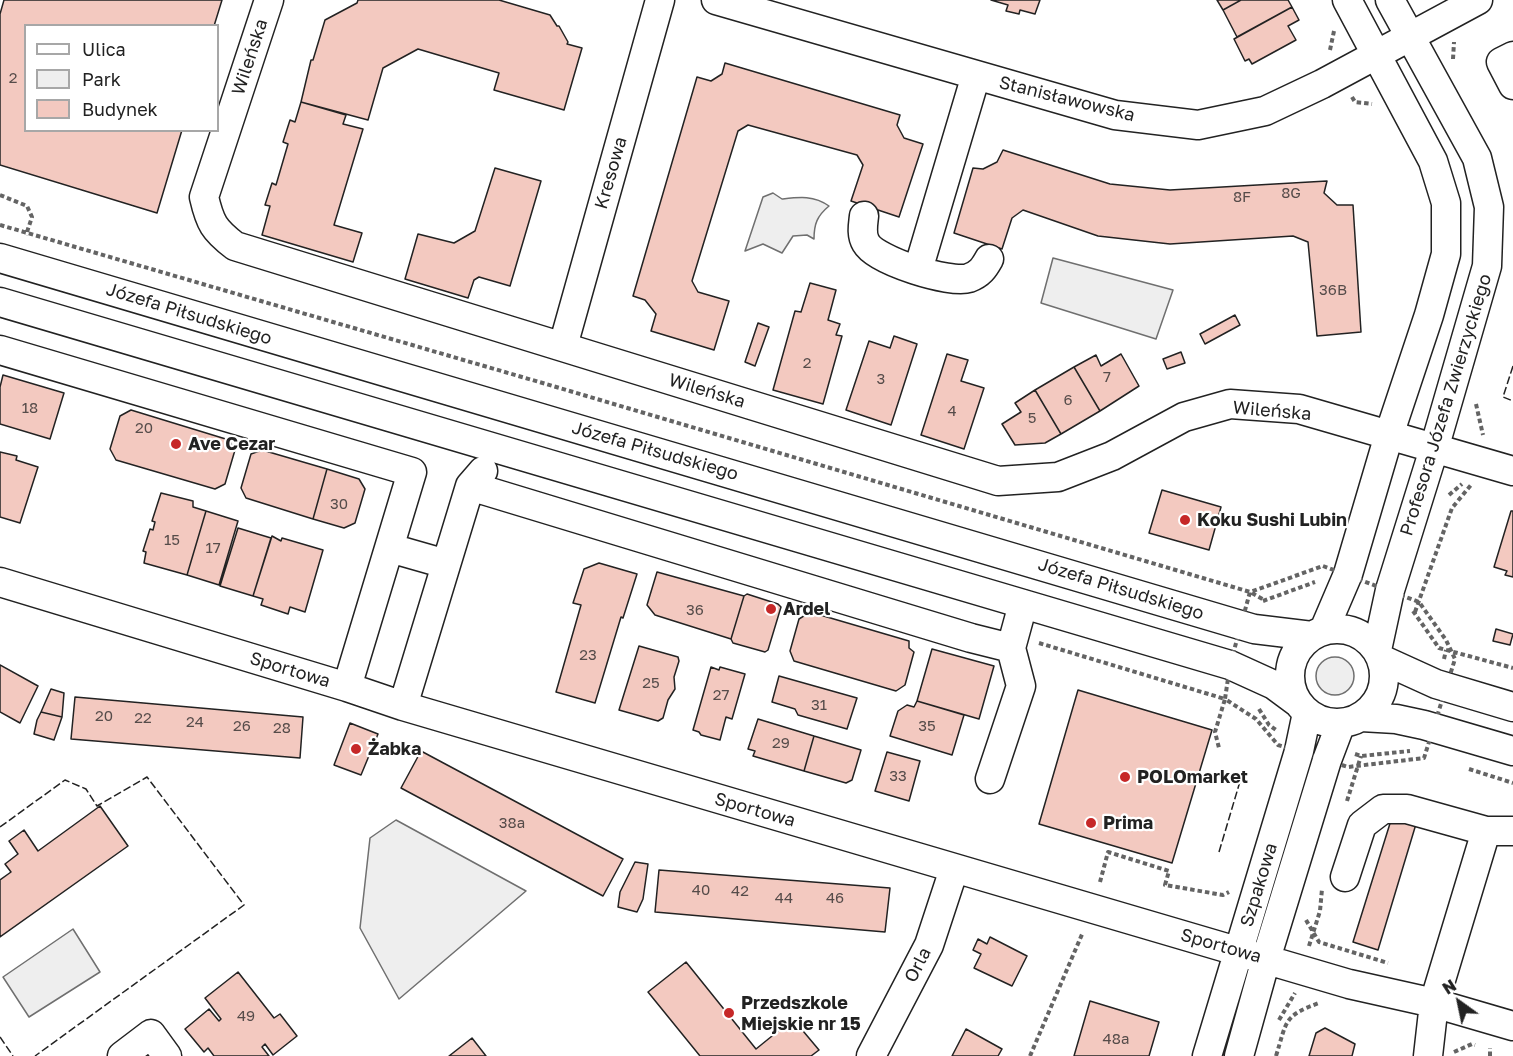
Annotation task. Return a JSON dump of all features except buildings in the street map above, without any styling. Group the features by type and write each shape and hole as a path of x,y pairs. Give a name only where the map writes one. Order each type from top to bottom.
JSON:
{"street":[{"name":"Wileńska","path":"269,0 204,197 208,216 219,234 235,246 998,481 1058,477 1112,456 1184,417 1230,404 1299,409 1513,471"},
{"name":"Kresowa","path":"563,346 660,0"},
{"name":"Stanisławowska","path":"716,0 1115,115 1198,125 1264,111 1340,75 1478,0"},
{"path":"1318,633 1343,587 1446,254 1446,203 1433,161 1347,0"},
{"name":"Profesora Józefa Zwierzyckiego","path":"1379,655 1387,602 1487,266 1489,207 1477,158 1390,0"},
{"path":"1513,56 1501,62 1513,85"},
{"path":"918,270 976,75"},
{"path":"864,216 862,230 866,244 876,253 918,270 952,280 969,278 982,271 989,259"},
{"name":"Józefa Piłsudskiego","path":"0,258 1254,629 1318,633"},
{"path":"0,302 1230,665 1274,685 1302,718 1329,723 1346,738"},
{"path":"0,350 412,472 347,687"},
{"path":"403,706 470,486 499,451"},
{"path":"470,486 971,638 1011,648"},
{"path":"390,548 446,564"},
{"name":"Sportowa","path":"0,582 403,706 954,869 1349,984 1434,1003 1513,1026"},
{"path":"990,779 1021,686 1011,648 1023,604"},
{"path":"1302,718 1291,689 1290,674 1293,659 1300,646 1318,633 1339,629 1354,632 1367,639 1379,655 1384,676 1382,692 1374,706 1346,738"},
{"path":"1379,655 1436,684 1513,707"},
{"name":"Szpakowa","path":"1239,1056 1253,955 1302,718"},
{"path":"1346,738 1396,718 1426,739 1513,752"},
{"name":"Szpakowa","path":"1208,1056 1346,738"},
{"path":"1334,882 1362,825 1383,809 1407,809 1500,831 1434,1003 1428,1056"},
{"name":"Orla","path":"871,1056 929,945 954,869"},
{"path":"122,1056 151,1034 167,1056"}],"path":[{"path":"1334,27 1329,55 1355,102 1375,104"},
{"path":"0,225 1250,592 1264,600 1320,580 1343,587"},
{"path":"1415,612 1452,508 1462,494 1478,480 1486,463 1487,452 1474,395"},
{"path":"1323,566 1326,555"},
{"path":"1254,629 1264,600"},
{"path":"1387,602 1415,612 1439,648 1513,668"},
{"path":"1436,684 1446,650"},
{"path":"1252,703 1260,710 1273,729 1302,718"},
{"path":"1346,738 1361,756"},
{"path":"1346,738 1357,766"},
{"path":"1361,756 1412,751 1426,739"},
{"path":"1357,766 1424,758 1426,739"},
{"path":"1345,810 1361,756"},
{"path":"1277,1025 1279,1018 1293,999 1320,911 1334,882"},
{"path":"1276,1056 1287,1022 1292,1014 1325,1001"},
{"path":"1452,1056 1454,1052 1472,1044 1496,1050"},
{"path":"1490,1048 1490,1056"}],"green space":[{"path":"773,193 782,199 812,198 829,206 817,221 814,239 807,235 793,236 782,253 763,244 745,251 763,197"},
{"path":"1053,258 1173,290 1156,339 1041,303"},
{"path":"1335,657 1349,662 1354,676 1349,690 1335,695 1321,690 1316,676 1321,662"},
{"path":"396,820 526,891 399,999 360,928 370,838"},
{"path":"73,929 100,972 29,1017 3,977"}],"fence":[{"path":"1513,366 1503,397 1513,401"},
{"path":"1219,852 1244,768"},
{"path":"0,827 65,780 86,789 97,806 147,777 244,905 35,1056"},
{"path":"0,1037 13,1056"}],"place":[{"name":"Ave Cezar","path":"176,444"},
{"name":"Koku Sushi Lubin","path":"1185,520"},
{"name":"Ardel","path":"771,609"},
{"name":"Żabka","path":"356,749"},
{"name":"POLOmarket","path":"1125,777"},
{"name":"Prima","path":"1091,823"},
{"name":"Przedszkole Miejskie nr 15","path":"729,1013"}]}
